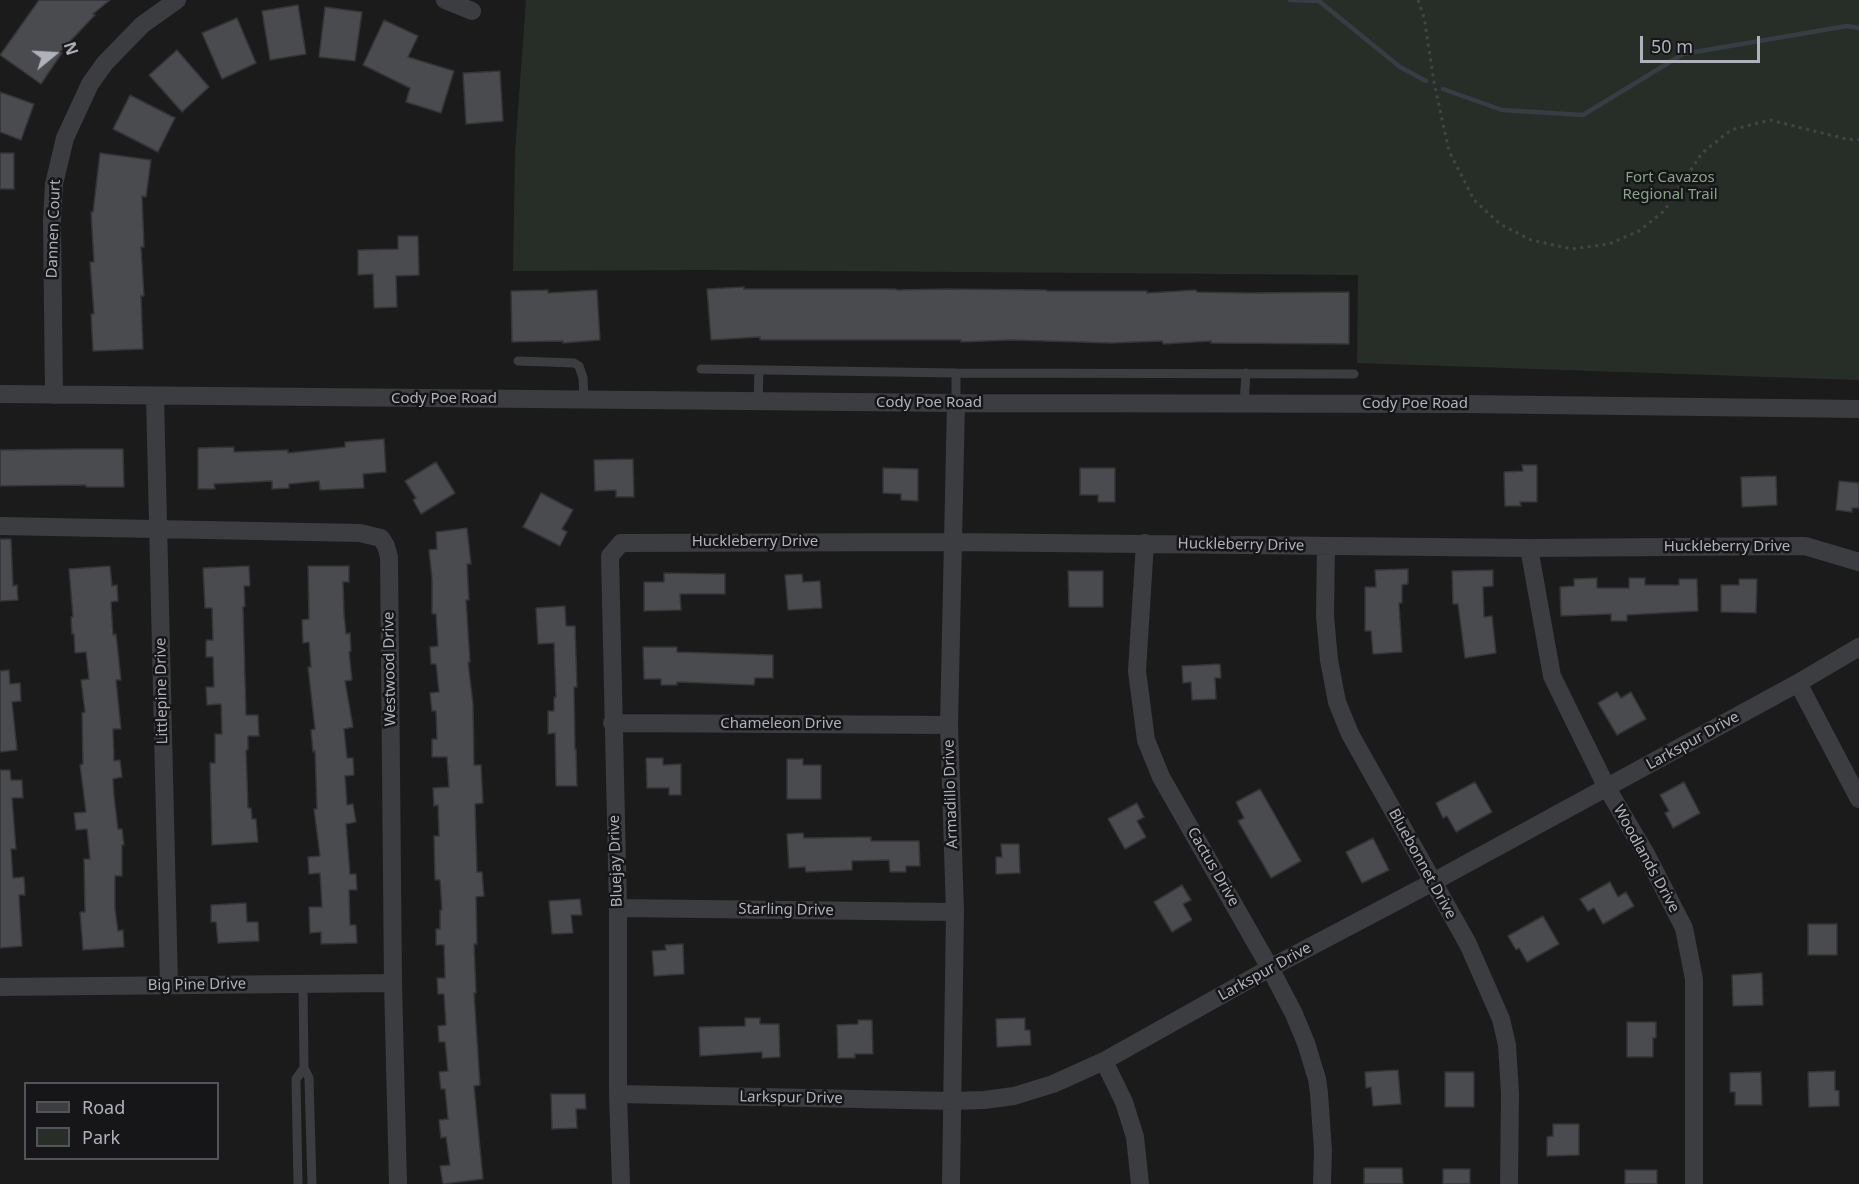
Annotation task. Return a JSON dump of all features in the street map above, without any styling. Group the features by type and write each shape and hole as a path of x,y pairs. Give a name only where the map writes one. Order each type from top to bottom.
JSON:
{"street":[{"name":"Dannen Court","path":"54,395 52,220 54,184 65,138 90,84 105,63 142,25 177,0"},
{"path":"445,0 472,10"},
{"name":"Cody Poe Road","path":"0,394 758,402 1465,404 1859,410"},
{"name":"Littlepine Drive","path":"155,396 169,985"},
{"name":"Armadillo Drive","path":"951,1184 955,912 949,725 951,542 956,403"},
{"name":"Westwood Drive","path":"0,526 360,533 381,538 386,546 389,557 393,983 398,1184"},
{"name":"Huckleberry Drive","path":"621,543 1144,543 1529,548 1805,546 1859,562"},
{"name":"Bluejay Drive","path":"621,543 610,556 618,908 618,1094 621,1184"},
{"name":"Cactus Drive","path":"1144,543 1137,671 1146,740 1161,777 1294,1014 1317,1079 1323,1151 1322,1184"},
{"name":"Bluebonnet Drive","path":"1326,546 1325,616 1329,660 1337,702 1350,734 1468,944 1501,1020 1507,1045 1510,1093 1509,1184"},
{"name":"Woodlands Drive","path":"1529,548 1552,676 1607,788 1646,854 1684,928 1694,979 1694,1184"},
{"name":"Larkspur Drive","path":"618,1094 952,1101 984,1100 1033,1091 1053,1084 1104,1061 1270,968 1607,788 1859,647"},
{"path":"1798,683 1859,799"},
{"name":"Chameleon Drive","path":"612,723 949,725"},
{"name":"Starling Drive","path":"618,908 955,912"},
{"name":"Big Pine Drive","path":"0,987 393,983"},
{"path":"1104,1061 1124,1102 1135,1137 1140,1184"}],"lane":[{"path":"518,362 574,363 579,366 583,378 584,400"},
{"path":"701,369 1354,374"},
{"path":"758,402 759,370"},
{"path":"956,372 956,403"},
{"path":"1244,404 1246,373"},
{"path":"303,984 304,1068 309,1078 312,1184"},
{"path":"298,1184 296,1079 304,1068"}],"path":[{"path":"1418,0 1424,17 1434,82 1449,152 1474,200 1500,224 1531,240 1572,249 1610,244 1639,231 1664,211 1702,153 1731,130 1770,120 1859,140"}],"green space":[{"name":"Fort Cavazos Regional Trail","path":"526,0 1859,0 1859,380 1357,363 1358,275 705,270 513,271 515,152"}],"building":[{"path":"39,0 110,0 93,14 95,15 60,52 62,53 41,84 0,55"},
{"path":"298,5 306,54 270,60 262,11"},
{"path":"325,7 362,12 355,61 319,57"},
{"path":"237,18 256,63 222,79 202,33"},
{"path":"384,20 418,36 408,57 454,71 441,113 406,102 410,88 363,65"},
{"path":"177,50 209,87 182,112 149,75"},
{"path":"500,71 503,121 466,124 463,73"},
{"path":"0,92 34,104 21,140 0,132"},
{"path":"130,95 175,118 158,152 113,129"},
{"path":"0,153 14,153 14,189 0,189"},
{"path":"100,153 151,160 146,197 142,196 143,349 93,351 91,314 94,314 90,262 94,262 91,212 93,212"},
{"path":"398,236 418,236 419,275 396,276 397,307 374,308 373,274 358,275 358,250 398,249"},
{"path":"744,287 744,289 1147,291 1147,293 1196,290 1197,292 1248,293 1349,292 1349,344 1211,343 1211,341 1163,344 1162,341 1111,343 1011,340 961,342 961,340 760,340 760,337 711,340 707,289"},
{"path":"548,290 548,293 597,290 600,340 563,343 563,341 512,342 511,291"},
{"path":"384,439 386,472 363,474 364,488 320,490 319,481 289,484 289,488 272,489 272,481 214,484 215,489 198,489 198,448 234,447 234,452 288,450 288,453 345,447 345,442"},
{"path":"123,449 124,487 0,486 0,450"},
{"path":"633,459 634,497 616,497 616,490 595,491 594,460"},
{"path":"436,462 455,493 421,514 413,500 416,498 405,481"},
{"path":"1522,465 1537,465 1537,502 1520,502 1521,506 1505,506 1504,472 1523,471"},
{"path":"883,468 918,469 918,501 901,500 901,494 883,493"},
{"path":"1080,468 1115,468 1115,502 1098,502 1098,495 1080,495"},
{"path":"1776,476 1777,505 1742,507 1741,477"},
{"path":"1839,481 1859,483 1859,508 1852,508 1852,512 1836,510"},
{"path":"541,493 573,510 562,529 567,532 560,546 523,527"},
{"path":"467,528 471,564 467,564 469,600 466,600 470,662 468,662 473,704 474,765 481,765 483,803 475,804 477,872 482,872 484,896 476,897 477,944 474,944 476,993 474,993 480,1085 474,1086 483,1179 443,1184 440,1166 450,1165 446,1137 441,1138 439,1120 448,1119 445,1089 441,1089 439,1072 448,1071 445,1042 439,1042 438,1026 446,1025 444,994 438,994 437,978 445,978 444,945 436,945 436,929 440,929 440,910 442,910 440,880 435,880 434,836 439,836 438,805 434,806 433,788 449,787 447,757 432,757 432,739 437,739 436,711 432,711 430,693 439,692 436,664 431,664 430,647 438,646 436,614 432,614 429,550 437,549 436,532"},
{"path":"0,539 11,539 13,586 17,585 18,600 0,601"},
{"path":"110,566 112,586 117,585 118,601 111,602 113,635 116,634 121,680 116,680 121,729 113,729 114,761 120,760 122,777 113,779 118,829 122,829 124,845 122,845 122,876 115,876 115,909 118,931 123,930 124,947 83,950 80,912 85,912 84,859 90,859 87,829 76,830 74,813 86,812 80,765 83,764 82,713 85,712 81,680 89,679 86,652 75,653 69,569"},
{"path":"249,566 250,586 244,586 245,606 243,607 246,715 258,715 259,736 248,736 248,750 246,750 248,808 251,808 252,819 256,819 258,842 212,845 210,763 215,763 215,734 222,734 221,704 207,705 206,687 214,687 213,657 206,657 206,640 213,640 212,608 205,608 203,568"},
{"path":"308,566 349,566 349,582 343,582 346,634 350,633 351,651 349,652 352,680 345,681 353,727 344,729 347,758 353,758 354,775 345,776 347,805 353,804 356,822 346,824 350,874 356,874 357,890 349,890 350,925 356,925 357,943 321,944 321,932 310,933 309,907 322,907 320,873 309,874 308,857 320,856 314,809 317,809 315,751 313,752 311,730 315,729 308,667 311,667 309,642 303,643 302,620 309,619"},
{"path":"1408,569 1408,584 1402,585 1402,603 1399,603 1402,652 1373,654 1371,631 1365,631 1365,587 1376,587 1375,570"},
{"path":"1493,570 1493,586 1483,587 1484,617 1492,616 1496,653 1465,658 1458,604 1453,604 1452,571"},
{"path":"1068,571 1103,571 1103,607 1069,607"},
{"path":"664,573 725,574 725,594 680,594 681,610 644,611 644,582 664,582"},
{"path":"802,574 803,582 820,581 822,608 788,610 785,575"},
{"path":"1597,578 1597,588 1629,588 1629,578 1645,578 1645,585 1679,585 1679,579 1697,579 1698,611 1627,615 1627,621 1611,621 1611,614 1561,616 1560,587 1574,586 1574,579"},
{"path":"1739,579 1757,579 1756,613 1721,612 1721,585 1739,585"},
{"path":"565,606 566,626 575,626 577,786 556,786 555,733 548,734 548,711 554,711 554,697 556,697 554,643 538,644 536,608"},
{"path":"643,647 677,647 677,652 773,655 773,678 755,678 754,685 677,682 677,685 661,685 661,679 644,679"},
{"path":"1220,664 1221,678 1215,678 1216,699 1192,700 1191,682 1183,683 1182,666"},
{"path":"9,670 10,684 20,683 21,701 12,702 17,750 0,752 0,671"},
{"path":"1617,692 1621,698 1631,692 1646,719 1617,735 1598,703"},
{"path":"646,758 663,758 663,765 681,764 681,795 669,795 669,788 647,788"},
{"path":"787,759 803,759 803,765 821,765 821,799 787,799"},
{"path":"0,770 10,770 11,780 22,780 23,798 12,798 16,849 11,849 13,878 24,877 25,895 19,895 22,946 0,948"},
{"path":"1475,782 1492,812 1456,832 1447,816 1443,818 1436,803"},
{"path":"1684,782 1700,813 1673,828 1665,813 1669,811 1660,795"},
{"path":"1260,789 1301,861 1271,878 1238,821 1244,818 1236,802"},
{"path":"1137,803 1144,817 1137,821 1146,837 1125,849 1108,819"},
{"path":"803,833 804,838 871,837 871,841 919,841 920,866 906,866 906,872 890,872 889,860 852,861 852,870 806,872 805,867 789,868 787,834"},
{"path":"1373,838 1389,870 1362,883 1346,852"},
{"path":"1001,844 1019,844 1020,873 996,874 996,857 1002,857"},
{"path":"1610,882 1618,897 1626,892 1634,906 1603,924 1594,908 1588,911 1580,899"},
{"path":"1182,885 1191,900 1183,904 1192,920 1172,932 1154,902"},
{"path":"580,899 582,915 571,915 573,933 552,934 549,901"},
{"path":"246,903 247,922 258,922 259,941 218,943 216,922 211,922 211,905"},
{"path":"1543,916 1559,944 1527,962 1519,948 1516,950 1508,936"},
{"path":"1808,924 1837,924 1837,955 1808,955"},
{"path":"683,944 684,974 654,976 652,951 666,950 665,945"},
{"path":"1762,973 1763,1005 1733,1006 1732,975"},
{"path":"745,1018 760,1018 760,1024 779,1024 780,1057 762,1058 762,1052 700,1056 699,1027 745,1026"},
{"path":"1025,1018 1025,1030 1030,1030 1031,1045 997,1047 996,1019"},
{"path":"858,1020 872,1020 873,1054 855,1054 855,1058 838,1058 837,1025 858,1024"},
{"path":"1627,1022 1656,1022 1653,1057 1627,1057"},
{"path":"1398,1070 1401,1104 1373,1106 1371,1087 1366,1088 1365,1072"},
{"path":"1835,1071 1835,1090 1839,1091 1839,1106 1809,1107 1808,1072"},
{"path":"1445,1072 1474,1072 1474,1107 1445,1107"},
{"path":"1761,1072 1762,1105 1735,1105 1735,1092 1730,1092 1730,1073"},
{"path":"551,1094 585,1094 586,1109 576,1109 577,1128 552,1129"},
{"path":"1553,1124 1579,1124 1579,1155 1547,1156 1547,1137 1553,1136"},
{"path":"1364,1168 1402,1168 1403,1184 1364,1184"},
{"path":"1443,1169 1470,1169 1470,1184 1443,1184"},
{"path":"1625,1170 1657,1170 1657,1184 1625,1184"}],"waterway":[{"path":"1290,0 1319,1 1400,67 1426,81"},
{"path":"1443,89 1502,110 1583,115 1683,54 1847,26 1859,28"}]}
